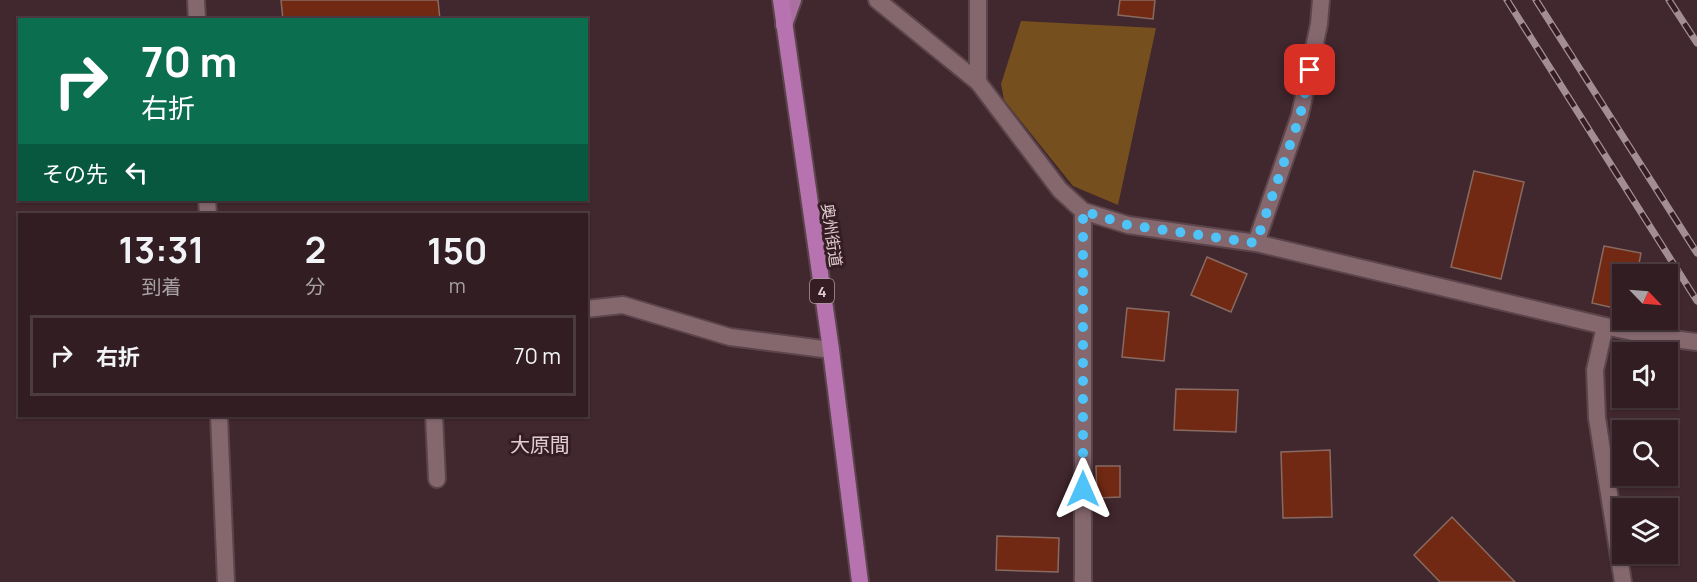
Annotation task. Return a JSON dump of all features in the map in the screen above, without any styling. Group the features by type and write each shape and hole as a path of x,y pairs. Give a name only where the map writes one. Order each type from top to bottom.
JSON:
{"highway":[{"name":"奥州街道","path":"781,0 831,350 860,582"}],"main road":[{"path":"784,25 793,0"}],"street":[{"path":"196,0 197,18"},
{"path":"877,0 978,82 1060,190 1083,211 1128,225 1256,243 1605,326 1651,336 1697,342"},
{"path":"978,0 978,82"},
{"path":"1256,243 1300,116 1319,24 1321,0"},
{"path":"1083,211 1083,582"},
{"path":"588,309 623,305 730,337 831,350"},
{"path":"1605,326 1595,370 1597,418 1623,582"},
{"path":"219,417 226,582"},
{"path":"434,417 437,479"}],"shaded area":[{"path":"1021,21 1156,28 1118,205 1073,186 1004,100 1001,84"}],"building":[{"path":"281,0 438,0 440,18 283,18"},
{"path":"1120,0 1155,0 1153,19 1118,15"},
{"path":"1474,171 1524,182 1501,279 1451,267"},
{"path":"1604,246 1641,253 1639,264 1612,264 1612,308 1592,303"},
{"path":"1207,257 1247,274 1231,312 1191,295"},
{"path":"1127,308 1169,312 1164,361 1122,357"},
{"path":"1176,389 1238,390 1236,432 1174,430"},
{"path":"1330,450 1332,517 1283,518 1281,452"},
{"path":"1096,466 1120,466 1120,497 1097,498"},
{"path":"1452,517 1515,582 1440,582 1414,555"},
{"path":"997,536 1059,538 1058,572 996,570"}],"railway":[{"path":"1507,0 1697,301"},
{"path":"1536,0 1697,253"},
{"path":"1669,0 1697,43"}],"district":[{"name":"大原間","path":"540,444"}],"route":[{"path":"1083,489 1083,211 1128,225 1256,243 1300,116 1310,70"}]}
